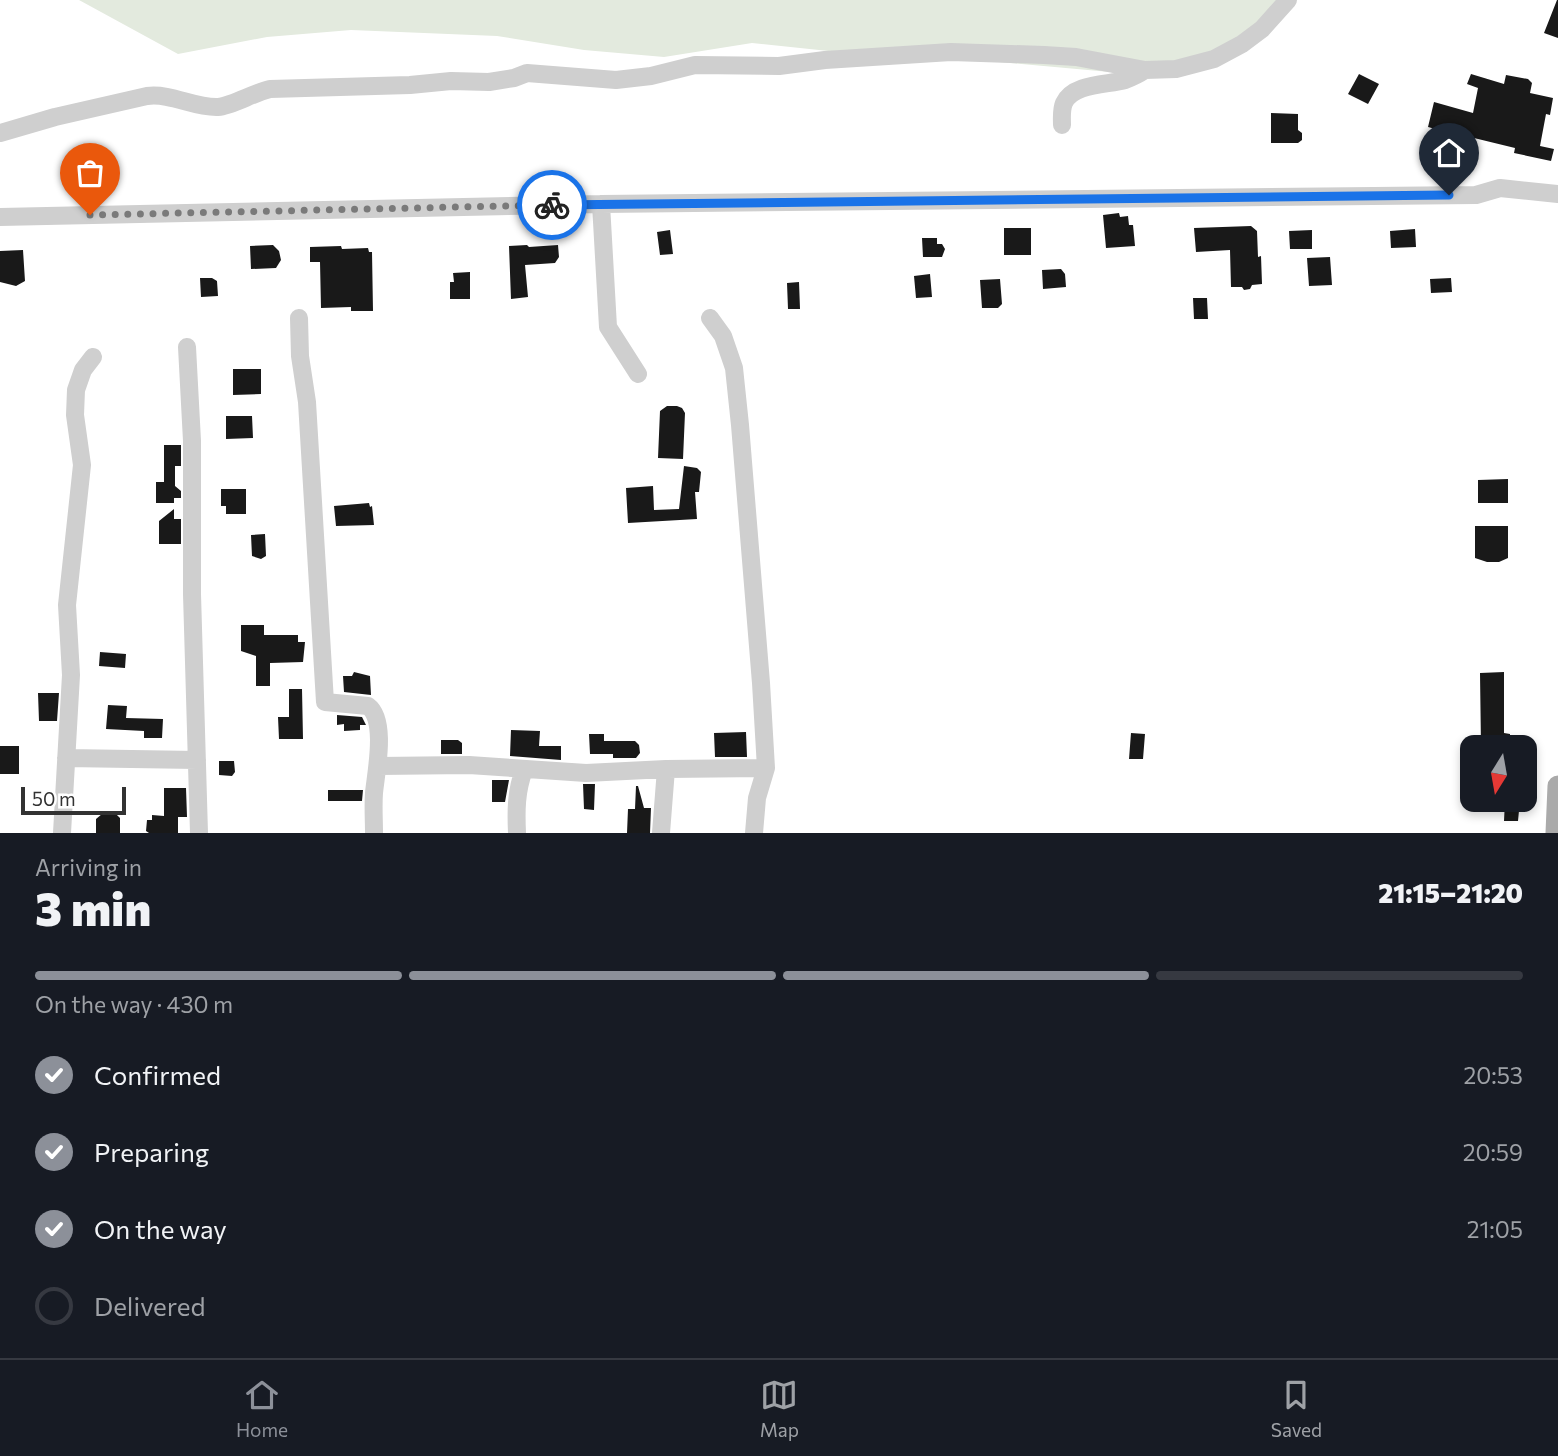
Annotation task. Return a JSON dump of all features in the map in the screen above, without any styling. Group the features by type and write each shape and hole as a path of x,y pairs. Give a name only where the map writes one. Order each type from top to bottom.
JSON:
{"main road":[{"path":"1556,833 1558,786"}],"street":[{"path":"0,133 55,117 160,94 215,107 225,106 270,89 410,85 451,81 489,82 527,73 616,80 651,76 695,65 779,66 825,60 951,52 1076,57 1146,70 1176,69 1214,59 1262,29 1288,0"},
{"path":"1062,125 1064,101 1072,94 1123,80 1146,70"},
{"path":"0,217 601,204 1476,195 1500,188 1558,194"},
{"path":"601,204 608,327 638,374"},
{"path":"299,318 300,356 307,402 325,702 358,704 372,709 377,724 378,766 374,795 374,833"},
{"path":"710,318 723,336 734,368 760,670 766,768 757,798 754,833"},
{"path":"187,347 192,441 192,594 199,833"},
{"path":"62,833 71,675 66,605 82,465 75,415 76,390 83,370 93,357"},
{"path":"66,758 197,760"},
{"path":"378,766 469,765 586,773 766,768"},
{"path":"661,833 666,769"},
{"path":"517,833 516,803 524,770"}],"shaded area":[{"path":"79,0 1290,0 1224,51 1164,71 1110,72 857,54 752,43 664,57 584,50 497,36 351,30 267,37 178,54"}],"building":[{"path":"1558,0 1558,38 1544,33"},
{"path":"1359,74 1379,84 1368,104 1348,94"},
{"path":"1471,74 1504,84 1506,75 1528,79 1532,83 1530,93 1553,98 1550,115 1546,114 1540,146 1554,149 1551,161 1514,153 1515,148 1474,138 1472,149 1459,147 1461,136 1428,127 1434,102 1473,113 1478,88 1467,84"},
{"path":"1271,113 1298,114 1298,130 1302,133 1302,140 1298,143 1271,143"},
{"path":"1119,213 1120,217 1128,216 1129,225 1133,225 1135,246 1106,248 1103,215"},
{"path":"1251,226 1257,231 1262,284 1252,285 1250,289 1244,290 1242,287 1231,287 1230,250 1196,252 1194,228"},
{"path":"1004,228 1031,228 1031,255 1004,255"},
{"path":"1415,229 1416,247 1391,248 1390,231"},
{"path":"670,230 673,254 660,255 657,232"},
{"path":"1312,230 1312,249 1290,249 1289,231"},
{"path":"922,238 937,238 937,244 942,244 945,249 942,257 923,257"},
{"path":"273,245 279,251 281,260 276,268 251,269 250,246"},
{"path":"558,245 559,257 555,263 525,265 528,297 511,299 509,246"},
{"path":"341,246 342,249 368,248 369,252 372,252 373,311 351,311 351,307 321,308 320,262 310,262 310,247"},
{"path":"23,250 25,281 16,286 0,282 0,251"},
{"path":"1330,257 1332,285 1309,286 1307,258"},
{"path":"1061,269 1065,274 1066,287 1043,289 1042,270"},
{"path":"470,272 470,299 450,299 453,273"},
{"path":"930,274 932,297 916,298 914,276"},
{"path":"200,278 217,281 218,296 201,297"},
{"path":"1451,278 1452,292 1431,293 1430,279"},
{"path":"1000,279 1002,304 998,308 982,308 980,280"},
{"path":"799,282 800,309 788,309 787,283"},
{"path":"1193,298 1207,298 1208,319 1194,319"},
{"path":"233,369 261,369 261,394 233,395"},
{"path":"667,406 677,406 685,413 683,459 658,458 660,411"},
{"path":"226,416 252,416 253,438 226,439"},
{"path":"164,445 181,445 181,466 175,466 175,486 181,491 181,498 174,498 174,503 156,503 156,482 164,482"},
{"path":"684,466 697,468 701,472 699,492 695,492 697,519 628,523 626,488 653,486 654,510 679,509"},
{"path":"1508,479 1508,503 1478,503 1478,480"},
{"path":"221,489 246,489 246,514 226,514 226,506 221,506"},
{"path":"369,503 370,507 372,506 374,525 336,526 334,506"},
{"path":"174,509 174,519 181,519 181,544 159,544 159,521"},
{"path":"1475,526 1508,526 1508,558 1499,562 1487,562 1475,558"},
{"path":"265,534 266,556 261,559 252,556 251,535"},
{"path":"241,625 264,625 264,635 298,635 298,642 305,642 303,662 270,663 270,686 256,686 256,656 241,651"},
{"path":"100,652 126,654 125,668 99,666"},
{"path":"354,672 370,676 371,695 344,692 343,676 352,676"},
{"path":"1504,672 1504,733 1510,735 1481,735 1480,673"},
{"path":"289,689 302,689 303,739 279,739 278,717 289,717"},
{"path":"38,693 59,693 57,721 39,721"},
{"path":"108,705 127,706 126,718 163,719 162,738 144,738 144,731 106,729"},
{"path":"337,715 362,717 366,725 360,725 360,730 344,731 344,724 337,725"},
{"path":"511,730 540,731 539,746 561,746 561,760 510,756"},
{"path":"746,732 747,757 715,757 714,733"},
{"path":"1131,733 1145,734 1143,759 1129,759"},
{"path":"589,734 604,734 604,741 635,741 639,745 640,753 636,758 590,754"},
{"path":"441,740 458,740 462,743 462,754 441,754"},
{"path":"0,746 19,746 19,774 0,774"},
{"path":"219,761 234,761 235,772 232,776 219,775"},
{"path":"492,780 509,780 505,802 492,802"},
{"path":"583,784 595,784 594,810 584,809"},
{"path":"636,786 644,808 651,808 650,833 627,833 628,809 635,809"},
{"path":"164,788 186,788 187,817 178,817 178,833 149,833 146,831 147,820 152,820 152,815 164,816"},
{"path":"328,790 363,790 362,801 328,801"},
{"path":"1504,812 1519,812 1518,821 1504,821"},
{"path":"115,813 120,818 120,833 96,833 96,819 102,814"}],"way so far":[{"path":"90,215 552,205"}],"route":[{"path":"552,205 1449,195"}]}
